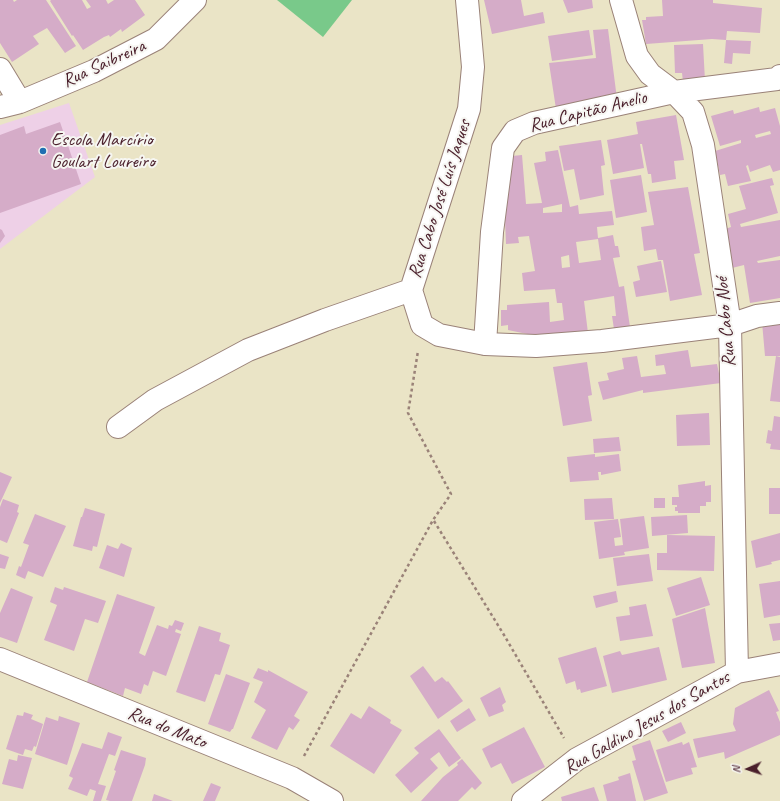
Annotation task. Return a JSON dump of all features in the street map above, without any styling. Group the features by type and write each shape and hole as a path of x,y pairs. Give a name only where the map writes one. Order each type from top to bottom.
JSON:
{"street":[{"name":"Rua Saibreira","path":"10,104 94,71 156,39 194,0"},
{"name":"Rua Cabo José Luís Jaques","path":"422,325 411,290 469,109 473,68 466,0"},
{"name":"Rua Cabo Noé","path":"621,0 637,56 650,74 674,92 693,112 703,146 730,325 737,672"},
{"path":"0,69 10,104"},
{"name":"Rua Capitão Anelio","path":"485,344 492,232 503,148 515,131 534,123 674,92 777,79 780,76"},
{"path":"118,428 155,400 248,350 325,320 411,290"},
{"path":"422,325 439,335 485,344 536,346 602,341 730,325 757,316 780,313"},
{"name":"Rua do Mato","path":"0,660 292,778 320,798"},
{"name":"Rua Galdino Jesus dos Santos","path":"523,801 576,759 737,672 780,664"}],"path":[{"path":"292,778 433,520 451,494 408,413 422,325"},
{"path":"433,520 504,635 576,759"}],"shaded area":[{"name":"Escola Marcírio Goulart Loureiro","path":"69,103 95,177 0,249 0,125"}],"green space":[{"path":"277,0 352,0 323,37"}],"building":[{"path":"0,0 13,0 14,2 17,0 46,0 76,46 65,53 47,28 33,36 39,44 12,62 0,43"},
{"path":"82,0 87,9 91,7 86,0 106,0 108,4 114,0 135,0 145,15 122,32 121,29 110,37 109,35 104,37 83,50 73,35 72,36 50,1"},
{"path":"484,0 521,0 524,16 543,12 545,23 492,34"},
{"path":"563,0 592,0 593,8 568,13"},
{"path":"662,0 713,0 713,3 762,8 760,33 727,31 726,40 712,39 646,44 642,20 646,20 646,17 663,16"},
{"path":"608,29 617,99 556,109 549,63 596,58 593,30"},
{"path":"589,30 593,55 552,61 548,36"},
{"path":"726,40 751,41 750,54 733,53 732,64 724,63"},
{"path":"703,44 705,81 683,82 682,73 675,73 674,45"},
{"path":"759,107 760,112 775,108 780,126 780,170 773,172 770,165 750,172 748,165 746,166 751,181 728,186 725,174 720,175 715,151 741,143 741,140 720,146 711,116 733,110 734,114","holes":["770,131 771,134 756,138 755,135"]},
{"path":"676,115 684,160 674,161 676,179 652,183 651,174 648,174 642,144 640,144 644,168 613,174 607,140 638,134 636,122"},
{"path":"60,122 81,184 0,213 0,135 24,126 26,134"},
{"path":"601,140 605,165 601,166 604,195 580,200 574,169 564,171 559,146"},
{"path":"558,150 570,207 578,205 579,214 612,211 614,225 597,227 598,238 613,235 615,246 618,246 620,257 613,258 619,287 624,286 630,327 614,329 612,316 616,316 614,296 584,301 588,333 532,335 508,330 508,325 501,326 501,310 507,310 507,305 549,302 550,322 564,320 562,303 557,303 555,289 524,291 522,273 535,271 529,236 518,237 519,243 506,244 505,220 499,219 512,156 522,155 526,204 542,203 534,163 546,161 545,152","holes":["562,204 562,212 543,213 543,208","598,239 601,260 579,263 576,242","569,255 570,267 562,268 561,257"]},
{"path":"641,175 647,212 616,218 610,180"},
{"path":"772,178 774,185 770,186 778,213 740,224 741,227 780,220 780,256 757,261 758,263 780,260 780,298 750,303 744,265 732,268 725,229 731,227 728,214 746,209 739,186"},
{"path":"688,187 700,253 694,254 702,295 670,301 663,260 658,260 656,249 644,251 641,227 654,225 648,192"},
{"path":"0,229 5,236 0,243"},
{"path":"661,261 667,292 636,297 633,282 640,280 637,266"},
{"path":"780,320 780,356 765,356 762,322"},
{"path":"688,350 691,367 717,364 721,383 643,393 643,390 603,400 598,382 609,380 607,373 624,369 622,358 637,356 641,377 666,374 664,365 656,366 655,355"},
{"path":"776,356 780,357 780,402 770,401"},
{"path":"587,362 592,395 588,396 592,421 563,426 553,367"},
{"path":"709,413 710,445 677,446 676,415"},
{"path":"774,416 780,417 780,450 770,449 771,444 766,443 768,430 772,431"},
{"path":"619,437 621,451 594,453 593,439"},
{"path":"595,454 595,457 619,454 621,471 601,475 601,472 598,472 599,480 570,482 567,457"},
{"path":"0,472 12,477 0,503"},
{"path":"705,481 705,486 711,485 711,502 706,502 706,506 700,506 700,513 678,513 678,511 675,511 675,507 677,507 677,505 672,505 672,497 679,497 678,485"},
{"path":"769,488 780,488 780,514 769,514"},
{"path":"612,498 614,519 585,520 584,499"},
{"path":"654,498 665,498 665,508 654,508"},
{"path":"3,499 19,505 17,512 19,513 7,543 0,540 0,507"},
{"path":"85,508 105,514 97,547 93,546 92,551 73,546"},
{"path":"35,514 66,526 43,577 28,571 25,579 16,575 19,566 21,567 29,545 23,543"},
{"path":"687,515 688,533 652,536 651,517"},
{"path":"644,516 649,548 624,552 625,555 599,559 594,522 618,519 621,537 614,538 615,546 623,545 620,519"},
{"path":"780,533 780,560 771,562 772,564 756,568 751,541"},
{"path":"667,535 715,536 714,571 657,570 657,553 667,553"},
{"path":"121,543 132,548 124,577 99,568 107,545 118,549"},
{"path":"0,554 9,557 5,569 0,568"},
{"path":"649,554 653,581 617,586 613,558"},
{"path":"701,577 710,605 676,616 667,588"},
{"path":"780,581 780,615 764,618 759,584"},
{"path":"55,587 63,590 64,587 106,601 98,623 85,619 74,651 44,640 57,605 50,602"},
{"path":"11,588 33,597 17,643 0,637 0,613"},
{"path":"616,591 618,602 596,608 593,596"},
{"path":"117,594 155,607 139,653 145,656 157,625 168,629 169,625 172,626 175,620 184,623 181,631 176,629 175,632 181,634 166,676 153,671 148,686 144,684 141,694 125,688 123,696 87,682"},
{"path":"646,604 653,636 620,641 616,617 630,615 629,607"},
{"path":"705,608 715,663 682,668 672,619"},
{"path":"780,623 780,640 773,641 769,624"},
{"path":"199,626 221,633 219,641 230,645 220,675 215,674 205,702 176,692"},
{"path":"596,647 607,686 581,693 580,689 577,690 575,681 566,684 558,658"},
{"path":"659,647 667,680 612,693 603,656 620,651 622,655"},
{"path":"423,666 435,682 442,677 447,682 448,681 463,701 438,719 410,676"},
{"path":"258,668 268,672 268,670 308,692 294,716 300,720 293,730 289,727 277,750 251,738 266,710 254,702 263,682 253,678"},
{"path":"226,674 250,683 233,729 230,732 208,724"},
{"path":"500,687 506,702 502,705 504,711 489,717 480,698"},
{"path":"769,690 779,711 776,712 780,722 780,735 725,759 724,752 698,758 693,739 736,731 733,724 735,708"},
{"path":"369,706 391,720 390,723 402,730 374,774 330,746 351,713 361,719"},
{"path":"469,708 476,720 457,732 450,721"},
{"path":"24,712 33,715 31,719 43,724 36,747 34,746 32,751 25,749 23,755 6,749 17,715 23,716"},
{"path":"59,716 80,723 67,765 35,754 46,717 58,721"},
{"path":"681,722 686,733 668,742 662,731"},
{"path":"524,727 545,767 512,784 501,763 491,768 482,749"},
{"path":"439,729 461,758 449,767 439,752 430,759 438,768 411,793 395,775 419,753 414,748"},
{"path":"108,732 122,737 115,756 109,754 98,784 106,786 101,801 93,801 96,791 90,789 87,796 68,789 73,778 69,776 82,743 102,749"},
{"path":"650,740 668,793 644,801 632,761 636,760 632,746"},
{"path":"682,742 683,745 689,742 697,767 691,768 693,774 666,782 656,750"},
{"path":"121,750 146,758 145,765 132,801 106,800 116,771 114,770"},
{"path":"18,755 32,758 23,789 2,784 9,759 17,761"},
{"path":"462,759 482,783 475,790 472,787 458,801 421,801 443,777 458,765 457,763"},
{"path":"630,773 636,801 607,801 603,785 619,780 618,777"},
{"path":"211,783 221,787 215,801 203,801"},
{"path":"594,787 599,801 562,801 561,797"},
{"path":"154,794 173,801 152,801"}],"place":[{"name":"Escola Marcírio Goulart Loureiro","path":"43,151"}]}
